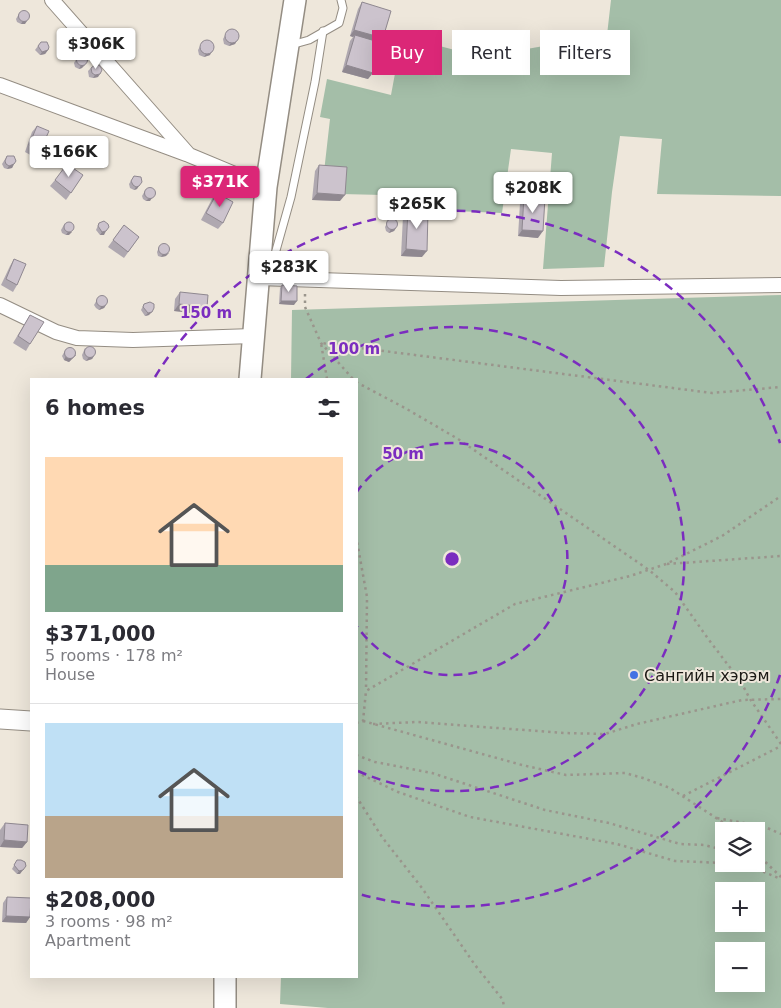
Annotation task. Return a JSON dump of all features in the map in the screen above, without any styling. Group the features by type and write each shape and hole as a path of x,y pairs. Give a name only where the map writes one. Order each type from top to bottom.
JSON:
{"main road":[{"path":"250,378 266,187 295,0"},
{"path":"0,719 30,721"},
{"path":"224,978 225,1008"}],"street":[{"path":"52,0 189,155"},
{"path":"0,85 189,155 266,187"},
{"path":"259,273 305,280 561,288 781,285"},
{"path":"0,305 56,332 77,338 124,340 253,336"}],"lane":[{"path":"288,46 309,40 339,23 343,8 341,0"},
{"path":"259,273 275,254 291,197 323,31"}],"path":[{"path":"305,280 305,306 321,343 327,378"},
{"path":"321,343 352,378"},
{"path":"321,343 712,394 781,387"},
{"path":"358,383 458,439 649,570 675,592 741,682 750,700 781,745 683,796"},
{"path":"366,691 515,604 630,576 666,564 722,536 781,496"},
{"path":"358,546 368,597 366,691 362,721"},
{"path":"666,564 781,556"},
{"path":"373,724 416,722 564,734 605,734 637,724 742,700 781,699"},
{"path":"358,722 362,721 566,775 625,774 643,778 670,788 722,822"},
{"path":"358,756 375,762 432,773 545,810 609,823 680,844 704,845 715,848"},
{"path":"358,773 398,792 470,817 617,844 675,862 715,863"},
{"path":"358,799 382,836 422,888 475,965 503,1000 504,1008"},
{"path":"716,818 765,827 781,834"},
{"path":"765,862 781,878"},
{"path":"765,871 781,878"}],"green space":[{"path":"611,0 781,0 781,196 657,194 662,139 620,136 604,267 543,269 552,153 511,149 502,213 382,208 383,195 341,194 324,172 330,119 320,117 327,79 391,95 395,75 442,75 442,47 452,49 452,75 530,75 530,48 540,47 540,75 630,75 630,30 608,30"},
{"path":"781,295 781,1008 328,1008 280,1004 281,978 358,978 358,378 291,378 292,310"}],"building":[{"path":"362,2 391,11 385,30 372,30 372,35 354,30"},
{"path":"22,11 26,11 29,16 28,20 22,21 19,18 19,14"},
{"path":"232,29 237,31 239,36 237,41 232,43 227,41 225,36 227,31"},
{"path":"355,35 372,40 372,73 346,65"},
{"path":"207,40 212,42 214,47 212,52 207,54 202,52 200,47 202,42"},
{"path":"41,42 47,42 48,50 42,52 38,46"},
{"path":"80,55 84,55 87,60 86,64 80,65 77,62 77,58"},
{"path":"96,64 102,70 100,74 95,75 92,73 91,68"},
{"path":"37,126 49,131 40,151 29,145"},
{"path":"7,156 14,156 16,161 14,164 9,166 6,164"},
{"path":"67,164 83,175 71,193 55,180"},
{"path":"319,165 347,167 345,195 317,193"},
{"path":"134,176 141,177 142,182 136,187 131,181"},
{"path":"148,188 152,188 155,193 154,197 148,198 145,195 145,191"},
{"path":"217,193 233,202 223,223 206,213"},
{"path":"524,196 545,198 543,231 522,230"},
{"path":"408,210 428,211 427,251 406,249"},
{"path":"390,219 394,219 397,224 396,228 390,229 387,226 387,222"},
{"path":"104,221 109,227 106,231 102,232 98,226 99,223"},
{"path":"67,222 71,222 74,227 73,231 67,232 64,229 64,225"},
{"path":"124,225 139,237 128,252 113,240"},
{"path":"162,244 166,244 169,249 168,253 162,254 159,251 159,247"},
{"path":"14,259 26,264 17,285 6,279"},
{"path":"282,285 297,286 297,301 281,301"},
{"path":"180,292 208,295 207,307 179,304"},
{"path":"100,296 104,296 107,301 106,305 100,306 97,303 97,299"},
{"path":"150,302 154,304 154,308 152,312 148,313 143,307 144,304"},
{"path":"30,315 44,322 30,344 18,336"},
{"path":"88,347 92,347 95,352 94,356 88,357 85,354 85,350"},
{"path":"68,348 72,348 75,353 74,357 68,358 65,355 65,351"},
{"path":"5,823 28,825 27,842 4,840"},
{"path":"17,860 25,862 26,866 23,870 19,871 14,865"},
{"path":"7,897 30,898 30,917 6,916"}],"place":[{"name":"Сангийн хэрэм","path":"634,675"}]}
